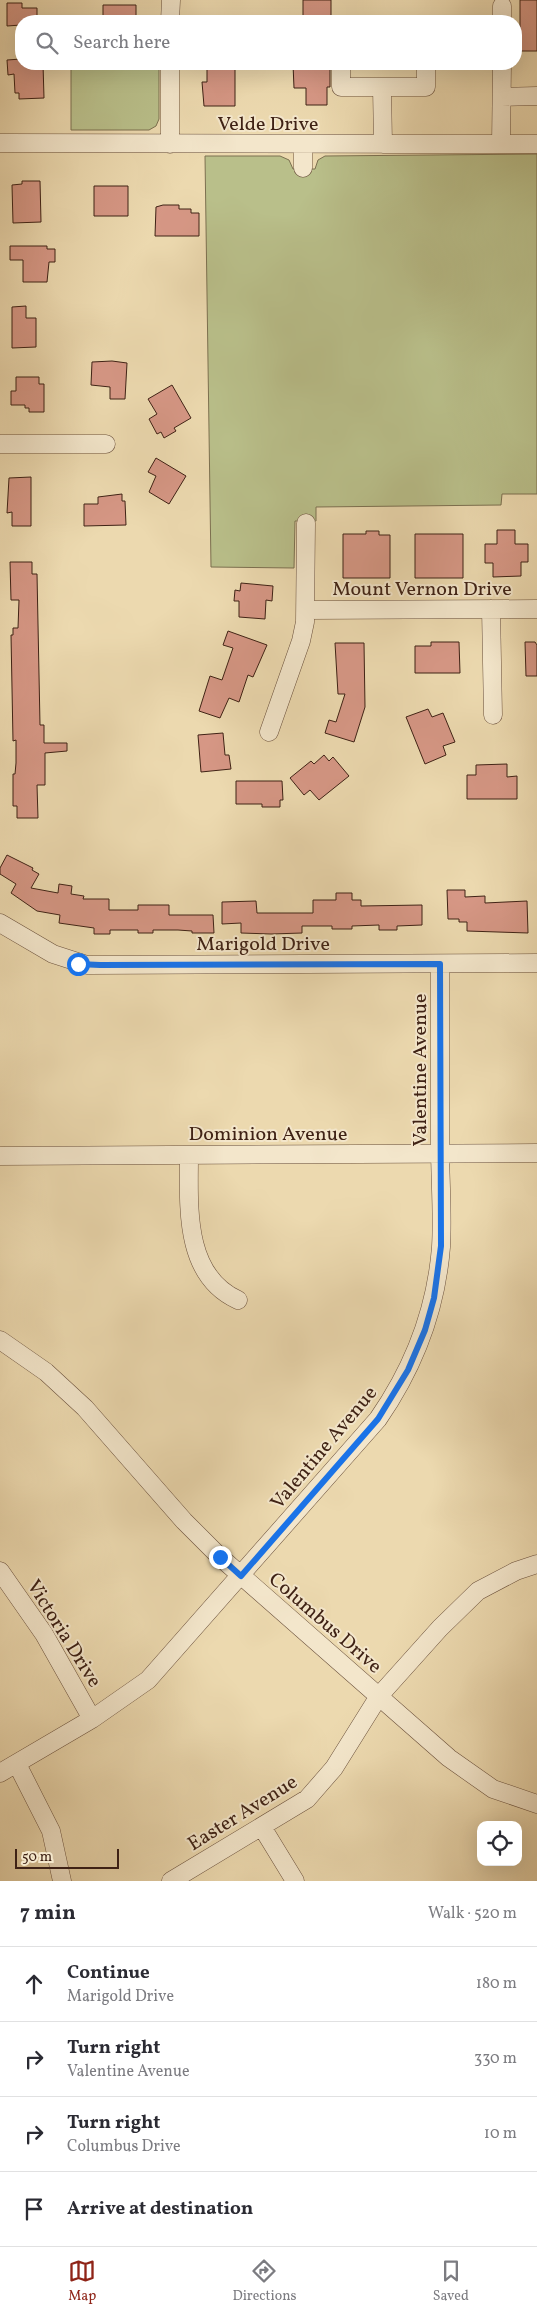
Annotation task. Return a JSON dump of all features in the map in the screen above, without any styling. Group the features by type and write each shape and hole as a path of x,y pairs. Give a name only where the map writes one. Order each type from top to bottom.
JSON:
{"street":[{"path":"170,0 170,15"},
{"path":"170,70 170,144"},
{"path":"341,70 341,87 426,87 426,70"},
{"path":"502,70 502,144"},
{"path":"382,87 383,144"},
{"path":"502,97 537,96"},
{"name":"Velde Drive","path":"0,144 537,144"},
{"path":"303,144 303,168"},
{"path":"0,444 106,444"},
{"path":"269,732 301,641 306,610 306,523"},
{"path":"492,609 493,715"},
{"name":"Mount Vernon Drive","path":"306,610 537,609"},
{"name":"Marigold Drive","path":"0,923 53,954 87,965 537,963"},
{"name":"Valentine Avenue","path":"0,1773 92,1719 148,1680 378,1419 408,1370 430,1315 439,1267 442,1222 440,964"},
{"name":"Dominion Avenue","path":"0,1156 537,1153"},
{"path":"189,1155 190,1218 199,1257 207,1275 217,1287 238,1300"},
{"name":"Columbus Drive","path":"0,1340 46,1372 85,1408 190,1528 241,1576 378,1696 473,1777 506,1795 537,1804"},
{"name":"Easter Avenue","path":"171,1881 299,1805 322,1784 378,1696 440,1628 472,1596 489,1584 537,1564"},
{"name":"Victoria Drive","path":"0,1571 44,1634 92,1719"},
{"path":"17,1764 51,1831 62,1881"},
{"path":"262,1827 295,1881"}],"green space":[{"path":"71,70 159,70 159,119 156,126 149,130 71,130"},
{"path":"537,154 537,494 502,494 501,505 316,507 316,521 295,521 294,568 211,567 205,156 280,156 289,160 293,169 315,169 318,160 325,156"}],"building":[{"path":"303,0 331,0 331,15 303,15"},
{"path":"520,0 537,0 537,51 522,51 522,15 520,15"},
{"path":"7,3 22,3 22,8 37,8 37,15 15,15 15,25 7,26"},
{"path":"103,5 136,5 136,15 103,15"},
{"path":"15,59 15,70 43,70 44,98 19,99 19,93 15,93 14,74 8,75 7,60"},
{"path":"207,70 235,70 235,106 204,106 202,82 207,82"},
{"path":"293,70 330,70 330,87 327,87 327,105 306,105 306,88 294,88"},
{"path":"22,181 40,181 41,222 13,223 12,185 22,184"},
{"path":"94,186 128,186 128,216 94,216"},
{"path":"179,205 179,209 191,209 191,213 199,213 199,236 155,236 156,207"},
{"path":"10,246 47,246 47,249 55,249 55,262 49,262 47,282 23,282 23,260 10,260"},
{"path":"26,306 26,318 36,318 36,347 12,348 12,307"},
{"path":"112,361 127,363 125,399 110,399 110,387 91,385 92,362"},
{"path":"16,377 39,377 39,384 44,384 44,412 29,412 29,408 25,408 25,405 11,405 11,391 16,391"},
{"path":"172,385 191,418 174,428 176,431 164,438 161,432 157,434 149,419 157,414 148,399"},
{"path":"156,458 186,476 169,504 149,492 156,476 148,472"},
{"path":"31,477 31,526 12,526 12,512 7,513 9,478"},
{"path":"122,494 122,501 125,501 126,525 84,526 84,504 98,504 98,497"},
{"path":"497,530 515,530 515,544 528,544 528,562 521,562 521,576 493,577 493,563 485,563 485,544 497,544"},
{"path":"366,531 379,531 379,535 390,535 390,578 343,578 343,534 366,534"},
{"path":"415,534 463,534 463,578 415,578"},
{"path":"10,562 32,562 32,574 37,574 40,725 44,725 44,743 67,743 67,751 45,753 45,785 37,785 38,818 17,818 17,806 13,806 16,740 13,741 11,635 13,635 13,628 18,628 19,600 11,600"},
{"path":"241,583 273,586 272,601 266,600 265,619 239,617 239,601 234,601 235,590 240,591"},
{"path":"228,631 267,645 253,677 248,675 239,702 229,698 220,718 199,711 210,676 222,680 233,648 223,645"},
{"path":"431,642 459,642 460,673 415,673 415,646 431,646"},
{"path":"525,642 535,642 537,645 537,676 526,676"},
{"path":"335,643 364,643 365,707 354,742 325,733 329,720 336,722 345,694 338,694"},
{"path":"428,709 432,717 443,713 455,742 443,746 446,755 425,764 406,717"},
{"path":"223,733 225,755 229,755 231,769 201,772 198,735"},
{"path":"324,755 329,761 333,757 349,776 319,800 310,790 304,795 290,778 311,761 314,764"},
{"path":"507,764 507,777 517,776 517,799 467,799 467,775 476,775 476,765"},
{"path":"236,781 282,781 283,800 280,800 280,807 262,807 262,804 236,804"},
{"path":"7,855 33,868 32,870 39,874 31,888 58,893 59,884 72,886 71,894 84,896 83,899 109,899 109,910 138,910 138,905 169,905 169,915 213,915 214,933 153,930 153,933 138,933 138,930 110,930 110,934 94,934 94,928 59,923 60,915 37,911 11,893 16,884 0,874 0,868"},
{"path":"447,890 465,890 465,897 485,896 485,903 527,901 528,933 467,931 467,922 459,922 459,919 448,919"},
{"path":"336,893 352,893 352,900 361,900 361,906 422,905 422,925 397,926 397,930 379,930 379,925 352,926 352,929 332,929 332,926 302,926 302,933 271,934 241,933 241,923 222,924 222,902 256,901 257,913 313,913 313,900 336,900"}],"route":[{"path":"78,964 440,964 442,1222 439,1267 434,1298 425,1330 408,1370 394,1396 378,1419 241,1576 220,1557"}]}
